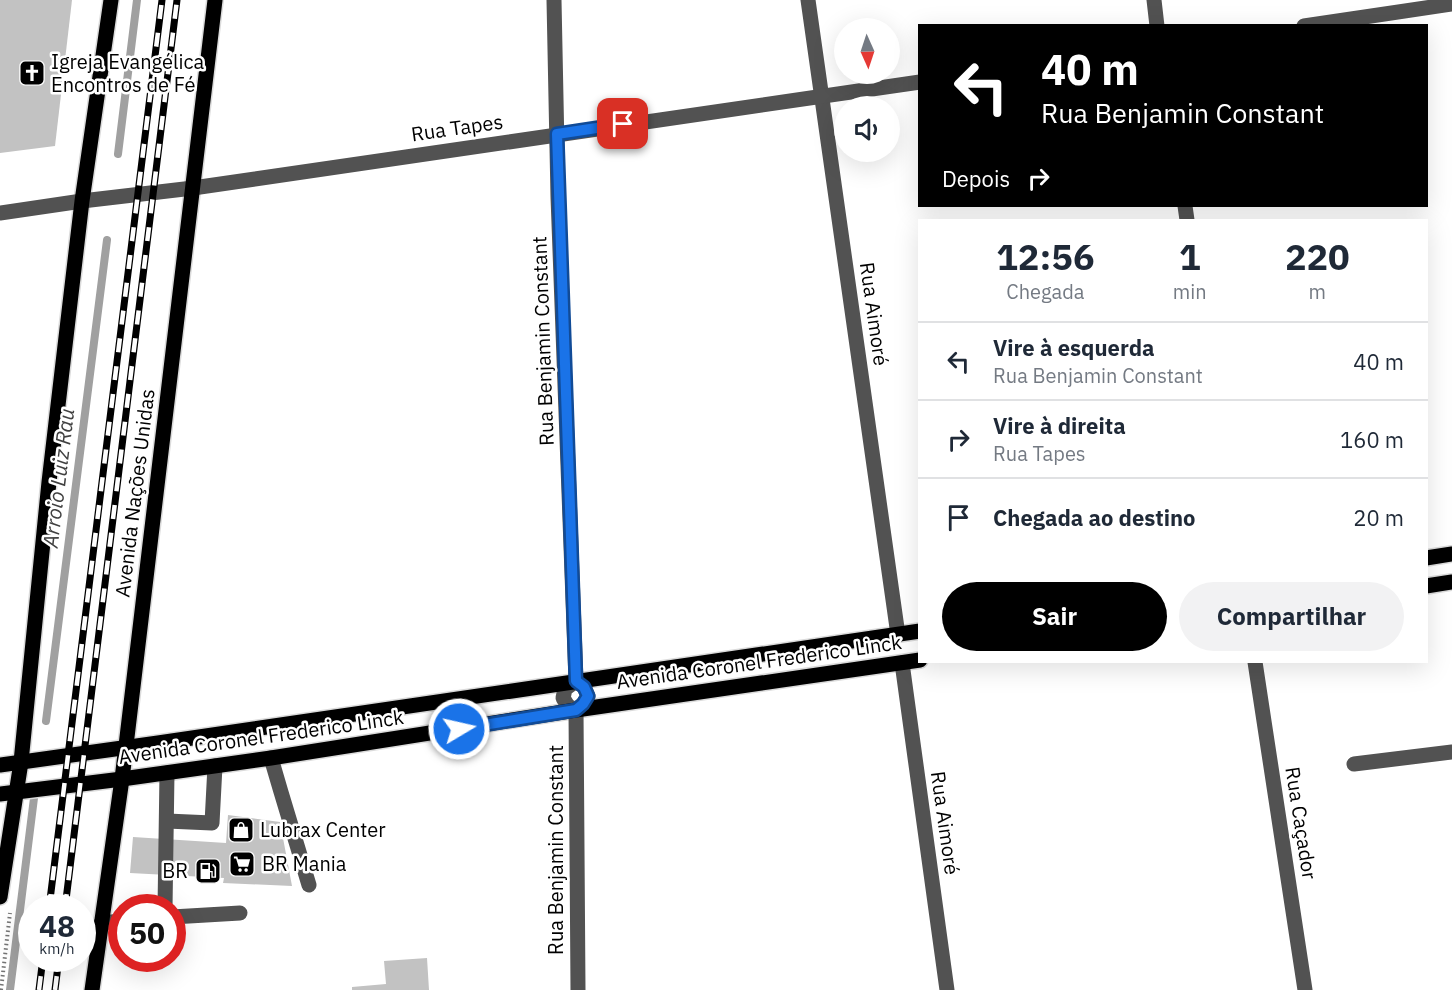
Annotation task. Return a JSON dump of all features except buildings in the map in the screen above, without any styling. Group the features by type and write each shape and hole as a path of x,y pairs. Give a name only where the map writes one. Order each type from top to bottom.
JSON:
{"main road":[{"path":"0,897 8,793 21,762 49,482 82,201 111,0"},
{"name":"Avenida Nações Unidas","path":"92,990 122,779 215,0"},
{"path":"1428,558 1452,554"},
{"path":"1428,586 1452,582"},
{"name":"Avenida Coronel Frederico Linck","path":"0,765 918,631"},
{"name":"Avenida Coronel Frederico Linck","path":"8,793 272,758 576,710 918,660"}],"street":[{"name":"Rua Benjamin Constant","path":"554,0 576,681 584,687 588,696 576,710 578,990"},
{"name":"Rua Aimoré","path":"808,0 898,634"},
{"path":"1154,0 1157,24"},
{"path":"1317,24 1452,4"},
{"name":"Rua Tapes","path":"0,213 193,188 918,82"},
{"name":"Rua Aimoré","path":"902,663 947,990"},
{"name":"Rua Caçador","path":"1255,663 1305,990"},
{"path":"1354,764 1452,752"},
{"path":"272,758 309,885"},
{"path":"167,821 212,823 215,766"},
{"path":"165,894 167,773"},
{"path":"186,915 240,913"},
{"path":"102,923 108,922"}],"waterway":[{"name":"Arroio Luiz Rau","path":"118,154 137,0"},
{"name":"Arroio Luiz Rau","path":"46,721 107,240"},
{"name":"Arroio Luiz Rau","path":"10,990 34,798"}],"railway":[{"path":"51,894 162,0"},
{"path":"67,894 177,0"},
{"path":"39,990 41,972"},
{"path":"55,990 57,972"}],"place":[{"name":"Igreja Evangélica Encontros de Fé","path":"32,73"},
{"name":"Lubrax Center","path":"241,830"},
{"name":"BR Mania","path":"242,864"},
{"name":"BR","path":"208,871"}],"route":[{"path":"459,729 576,710 588,696 584,687 576,681 557,134 623,124"}]}
